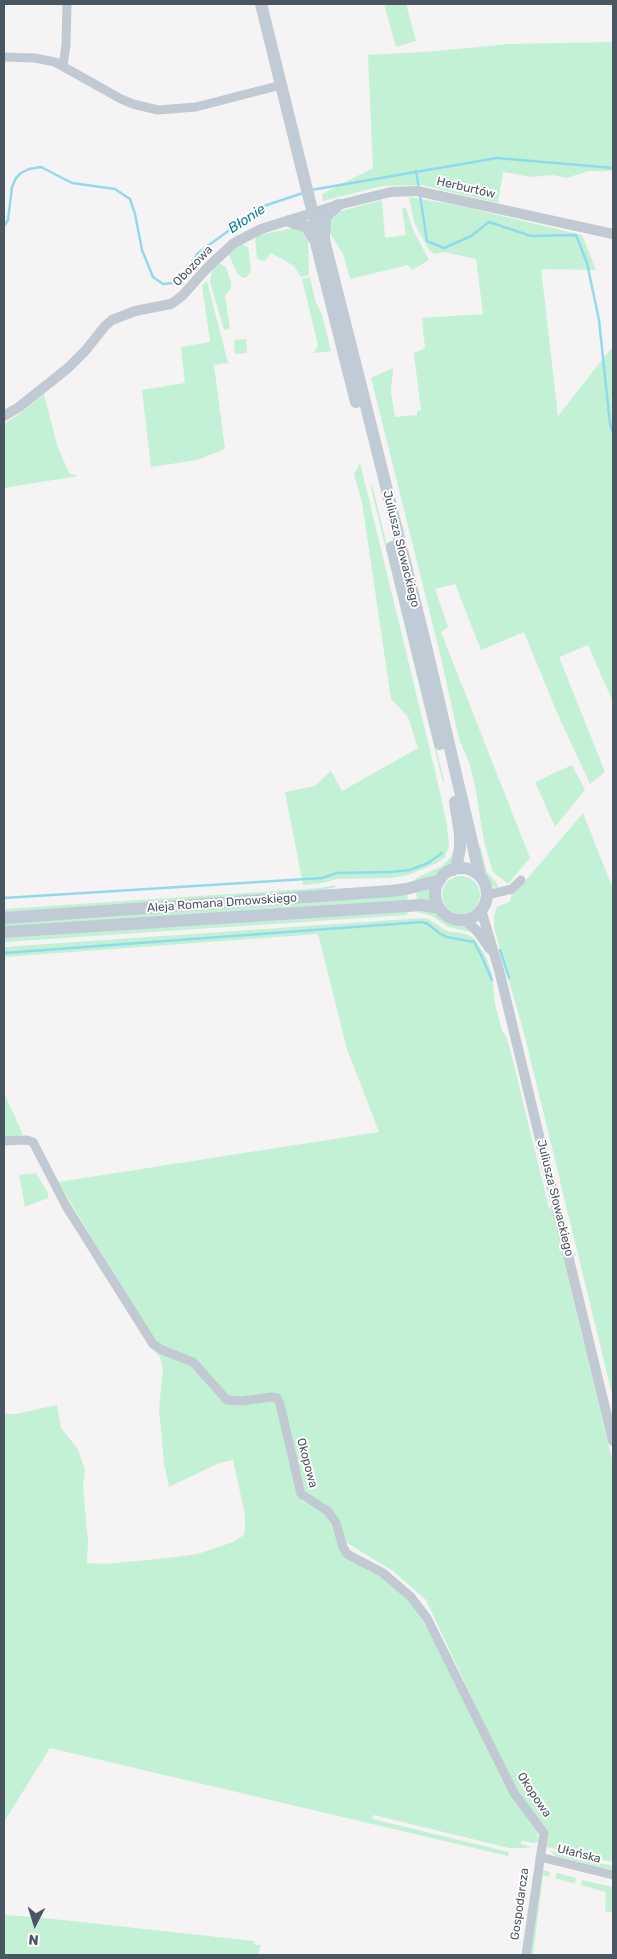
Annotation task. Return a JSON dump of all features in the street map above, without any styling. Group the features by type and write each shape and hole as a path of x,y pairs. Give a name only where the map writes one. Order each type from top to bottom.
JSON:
{"main road":[{"name":"Juliusza Słowackiego","path":"261,4 320,241 434,680 480,876"},
{"path":"320,241 325,219 338,205"},
{"path":"289,221 307,227 320,241"},
{"name":"Juliusza Słowackiego","path":"320,241 457,814 460,834 460,855 452,870"},
{"path":"467,869 480,876 484,882 487,895 482,910 477,914 465,920 450,917 440,908 435,893 440,880 452,870 467,869"},
{"name":"Aleja Romana Dmowskiego","path":"4,918 391,891 440,880"},
{"name":"Aleja Romana Dmowskiego","path":"4,932 422,905 440,908"}],"street":[{"path":"63,66 68,4"},
{"path":"4,57 46,60 63,66 121,99 158,110 196,107 281,85"},
{"name":"Herburtów","path":"313,213 391,192 417,191 613,234"},
{"name":"Obozowa","path":"4,416 19,407 68,368 112,320 135,311 170,304 182,296 208,267 234,243 261,229 313,213"},
{"path":"487,895 512,889 521,880"},
{"name":"Juliusza Słowackiego","path":"482,910 522,1062 613,1441"},
{"name":"Juliusza Słowackiego","path":"465,920 478,932 494,956"},
{"name":"Okopowa","path":"4,1141 27,1140 33,1142 66,1206 153,1344 162,1350 193,1362 226,1400 242,1401 271,1397 277,1398 301,1494 328,1511 336,1523 347,1554 383,1574 411,1597 427,1618 514,1792 544,1833 540,1857"},
{"name":"Ułańska","path":"540,1857 613,1875"},
{"name":"Gospodarcza","path":"526,1955 540,1857"}],"green space":[{"path":"384,4 406,4 416,41 396,47"},
{"path":"613,42 613,171 589,171 566,178 553,175 532,177 503,172 498,203 421,185 382,186 323,201 322,194 373,168 368,55 510,44"},
{"path":"409,197 456,205 582,235 596,270 541,269 558,416 613,346 613,702 588,645 559,657 605,772 590,784 558,715 524,632 481,650 455,584 435,589 448,627 441,632 530,858 508,884 493,872 484,842 470,765 459,739 441,658 371,378 393,368 391,392 395,417 417,415 417,411 421,410 414,353 425,348 422,318 483,314 476,259 444,252 435,254 429,250 414,222"},
{"path":"382,200 385,238 406,235 402,208 406,208 413,230 429,260 412,270 408,265 350,279 343,254 330,233 330,223 338,212"},
{"path":"293,228 303,232 308,239 309,275 301,277 294,266 271,253 265,261 259,260 257,257 255,240 258,235"},
{"path":"241,244 248,247 251,271 244,278 238,275 229,255 230,252"},
{"path":"219,263 226,267 231,283 231,289 225,295 230,329 224,330 210,282 212,269"},
{"path":"310,277 331,351 314,353 318,345 302,279"},
{"path":"207,281 228,363 214,365 225,449 197,460 151,467 142,390 185,383 181,347 210,342 202,285"},
{"path":"246,339 247,353 235,354 234,340"},
{"path":"44,394 57,445 69,473 78,476 4,488 4,424"},
{"path":"360,463 436,775 447,825 449,846 445,857 437,863 408,875 390,878 337,879 303,885 285,792 315,786 331,771 342,791 418,748 408,717 391,699 362,502 354,474"},
{"path":"372,484 444,781 443,783 371,488"},
{"path":"572,765 585,790 555,827 535,782"},
{"path":"583,813 613,889 613,1398 524,1033 494,928 494,916 497,907 509,902 511,894 516,892"},
{"path":"479,846 487,872 496,882 499,889 492,886 485,872"},
{"path":"454,850 453,860 449,865 432,876 414,882 416,878 442,866 451,857"},
{"path":"461,876 468,877 474,882 479,888 479,902 474,908 468,913 461,914 454,913 448,908 443,902 442,895 443,888 448,882 454,877"},
{"path":"334,885 336,887 321,891 4,913 4,909 320,888"},
{"path":"431,887 430,900 417,901 416,892"},
{"path":"407,894 408,901 4,928 4,922"},
{"path":"423,910 432,911 447,923 467,927 471,932 448,927 432,916 417,912"},
{"path":"409,911 406,915 4,942 4,938"},
{"path":"428,919 447,931 466,934 475,939 486,957 492,974 495,1004 502,1031 507,1038 549,1208 552,1210 613,1464 613,1862 547,1847 548,1830 531,1810 510,1779 426,1600 393,1571 344,1541 333,1510 323,1502 306,1494 282,1399 274,1394 251,1397 251,1401 272,1399 275,1401 279,1410 298,1494 302,1501 326,1513 343,1553 379,1574 398,1589 415,1607 444,1658 501,1777 537,1828 538,1841 535,1843 521,1841 521,1844 531,1847 509,1848 374,1815 372,1819 509,1852 508,1856 50,1748 4,1822 4,1414 16,1414 57,1405 61,1428 77,1448 85,1469 83,1487 88,1540 87,1563 105,1564 198,1554 233,1542 244,1535 245,1528 245,1515 233,1460 219,1463 169,1487 164,1463 159,1409 163,1369 160,1357 150,1346 135,1322 140,1317 58,1182 379,1132 347,1049 318,934 4,957 4,947"},
{"path":"4,1093 23,1135 17,1139 4,1138"},
{"path":"36,1173 48,1193 48,1198 25,1207 19,1175"},
{"path":"550,1851 613,1866 613,1870 556,1856"},
{"path":"543,1870 550,1872 549,1877 543,1875 533,1955 529,1955 541,1873"},
{"path":"557,1873 576,1878 575,1884 555,1878"},
{"path":"582,1880 613,1887 613,1913 605,1911 606,1892 581,1885"},
{"path":"4,1915 254,1941 255,1945 261,1945 258,1955 4,1955"}],"waterway":[{"name":"Błonie","path":"311,190 497,158 613,168"},
{"name":"Błonie","path":"4,226 8,220 12,187 16,178 29,169 41,167 72,183 115,189 130,199 142,250 153,277 163,284 174,283 183,275 198,253 261,207 303,193"},
{"path":"416,171 419,189"},
{"path":"420,195 427,241 444,248 471,236 489,222 531,236 576,235 587,263 599,320 610,424 613,433"},
{"path":"4,898 322,878 337,873 410,870 428,863 442,853"},
{"path":"4,953 422,922 447,937 474,942 492,980"},
{"path":"500,950 509,978"}]}
